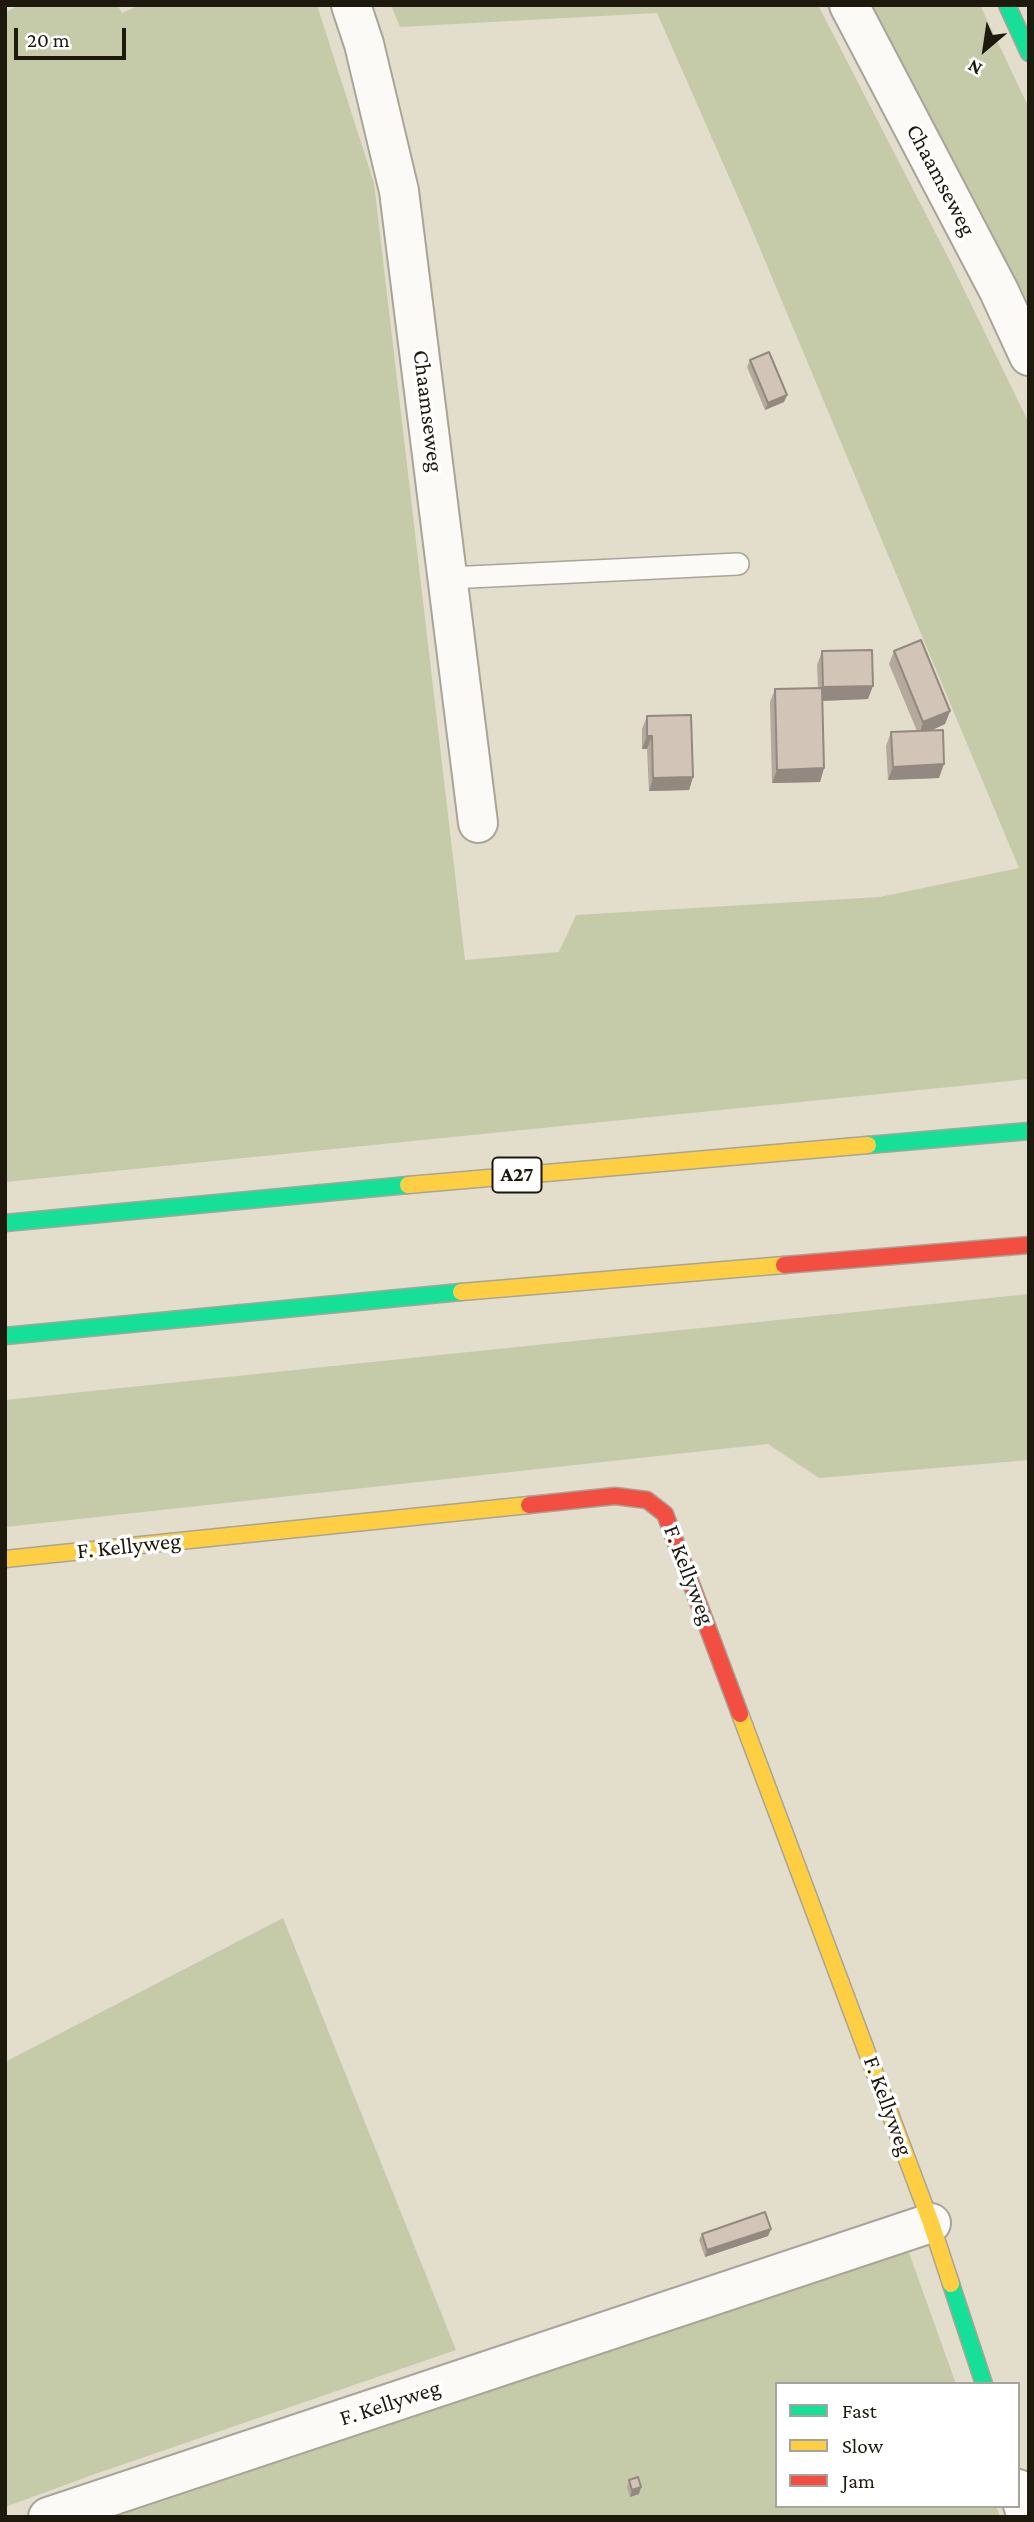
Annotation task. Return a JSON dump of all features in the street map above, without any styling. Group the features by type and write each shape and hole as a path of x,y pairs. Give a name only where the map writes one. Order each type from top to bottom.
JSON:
{"main road":[{"path":"1007,5 1029,53"},
{"name":"A27","path":"5,1223 384,1187 1029,1132"},
{"path":"5,1336 458,1292 1029,1245"},
{"name":"F. Kellyweg","path":"5,1559 615,1496 647,1500 665,1514 931,2223 983,2382"}],"street":[{"name":"Chaamseweg","path":"351,5 364,44 399,191 478,823"},
{"name":"Chaamseweg","path":"849,5 999,291 1029,356"},
{"name":"F. Kellyweg","path":"48,2517 931,2223"},
{"path":"1020,2495 1027,2517"}],"lane":[{"path":"449,578 738,564"}],"green space":[{"path":"19,5 117,5 122,13 140,5 317,5 374,183 465,960 559,952 576,915 880,897 1019,868 748,220 657,13 400,27 391,5 818,5 951,263 1029,423 1029,1079 5,1182 5,13"},
{"path":"872,5 980,5 1029,108 1029,311 997,244"},
{"path":"1029,1294 1029,1460 819,1478 768,1444 5,1527 5,1400"},
{"path":"283,1918 456,2350 5,2507 5,2062"},
{"path":"908,2250 955,2382 775,2382 775,2508 997,2508 1000,2517 104,2517"}],"building":[{"path":"769,352 787,395 768,403 750,360"},
{"path":"921,640 950,711 923,722 894,651"},
{"path":"872,650 873,686 823,687 822,651"},
{"path":"822,688 824,768 777,770 775,689"},
{"path":"691,715 693,777 653,778 652,736 647,736 647,716"},
{"path":"943,730 944,764 893,767 891,732"},
{"path":"765,2212 771,2229 707,2250 702,2234"},
{"path":"638,2477 641,2487 632,2490 629,2480"}],"traffic: fast":[{"path":"1007,5 1029,53"},
{"path":"868,1145 1029,1131"},
{"path":"5,1223 408,1185"},
{"path":"5,1336 461,1292"},
{"path":"951,2284 983,2382"}],"traffic: slow":[{"path":"408,1185 868,1145"},
{"path":"461,1292 784,1265"},
{"path":"5,1559 529,1505"},
{"path":"740,1714 931,2223 951,2284"}],"traffic: jam":[{"path":"784,1265 1029,1245"},
{"path":"529,1505 615,1496 647,1500 665,1514 740,1714"}]}
